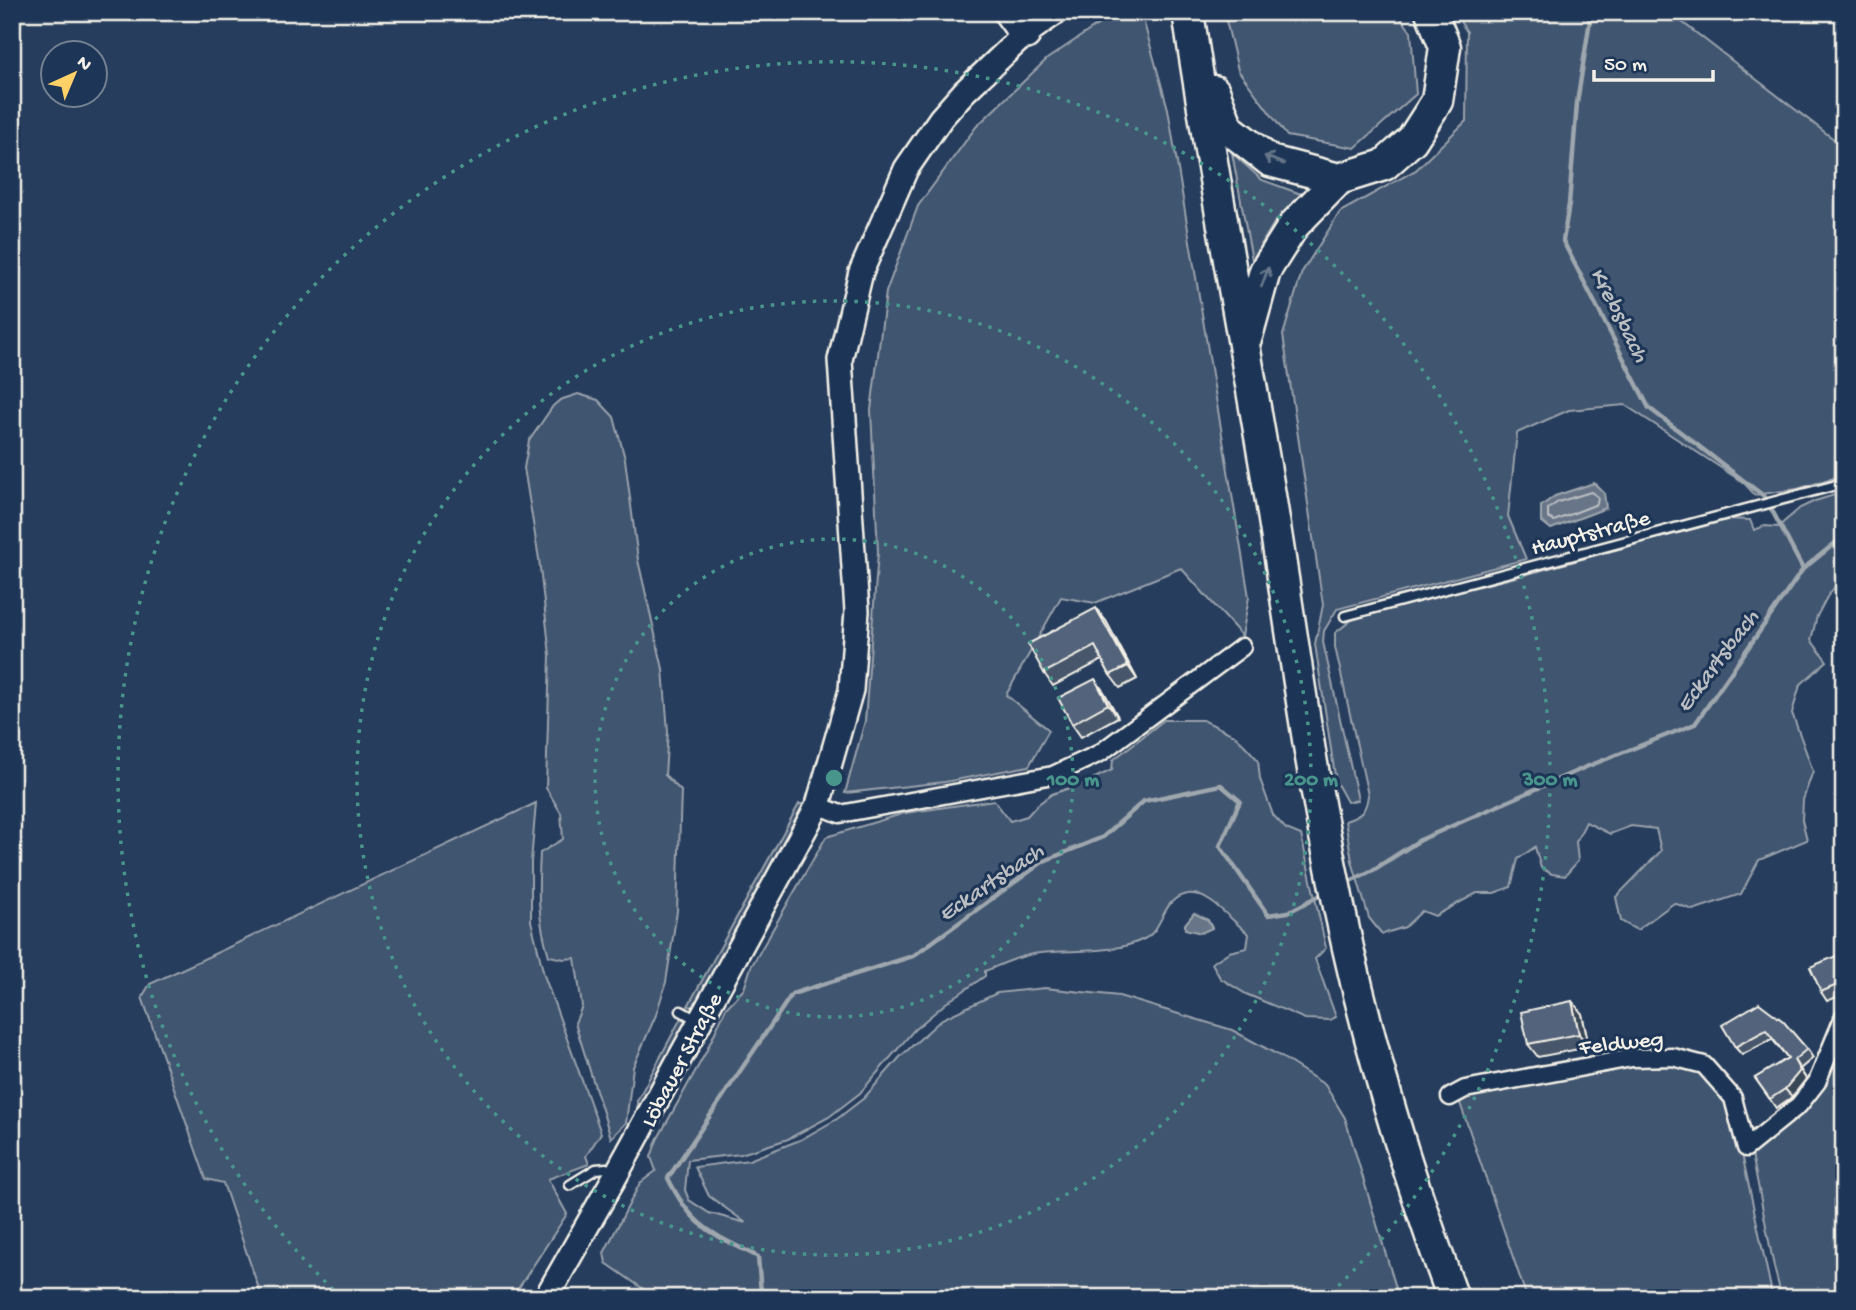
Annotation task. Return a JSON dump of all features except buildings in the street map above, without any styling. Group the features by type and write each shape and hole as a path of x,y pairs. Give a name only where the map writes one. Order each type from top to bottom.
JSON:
{"highway":[{"path":"1245,342 1265,271 1294,225 1339,179 1384,165 1412,140 1437,102 1446,47 1431,12"},
{"path":"1190,24 1228,128 1270,161 1339,179"},
{"path":"1190,24 1245,342 1317,793 1349,952 1397,1131 1453,1298"}],"main road":[{"name":"Löbauer Straße","path":"546,1298 616,1175 691,1016 814,812 851,690 857,611 840,360 860,272 905,169 941,118 1017,23 1056,12"}],"street":[{"path":"814,812 840,814 1054,775 1100,753 1242,648"},
{"name":"Feldweg","path":"1450,1097 1465,1089 1619,1060 1673,1057 1703,1065 1732,1098 1746,1148 1799,1105 1817,1082 1844,1016"}],"lane":[{"name":"Hauptstraße","path":"1345,616 1844,483"},
{"path":"570,1185 596,1169 606,1168 616,1175"}],"shaded area":[{"path":"1117,12 1141,12 1168,109 1249,597 1242,636 1181,568 1095,603 1061,597 1006,695 1049,730 1029,766 945,782 845,793 865,721 878,552 871,410 886,292 918,206 976,127 1047,59"},
{"path":"1224,12 1397,12 1411,32 1416,94 1355,148 1287,136 1238,70"},
{"path":"1454,12 1669,12 1844,147 1844,475 1797,489 1755,495 1744,483 1625,405 1569,410 1517,433 1508,516 1526,559 1337,609 1324,631 1323,642 1358,800 1347,802 1336,782 1315,644 1323,605 1283,335 1302,272 1340,212 1416,170 1466,121 1467,32"},
{"path":"1232,153 1262,180 1301,194 1274,223 1252,260"},
{"path":"578,394 598,400 614,417 625,459 638,560 663,669 668,731 665,775 681,791 677,911 666,982 656,1015 633,1067 626,1123 611,1138 575,1023 582,1006 575,958 549,956 539,905 540,853 563,839 561,813 546,788 550,655 539,559 524,468 529,441 553,406 560,400"},
{"path":"1844,492 1844,575 1817,616 1811,640 1827,661 1800,685 1792,713 1813,771 1803,800 1802,820 1807,840 1759,860 1741,894 1693,910 1674,903 1637,930 1621,921 1616,897 1661,851 1656,829 1631,826 1610,834 1586,822 1576,842 1578,861 1565,876 1552,874 1541,868 1535,847 1518,859 1511,887 1494,893 1477,893 1435,916 1422,911 1405,927 1382,934 1369,918 1352,861 1345,821 1362,812 1368,795 1335,647 1335,633 1353,619 1384,610 1728,519 1750,520 1754,530 1765,526 1778,527 1800,508"},
{"path":"1164,720 1203,720 1236,736 1258,760 1260,779 1273,815 1286,829 1301,835 1326,948 1315,959 1336,1017 1330,1020 1305,1019 1246,994 1220,978 1212,963 1229,952 1247,948 1249,934 1204,897 1196,894 1179,896 1146,938 1107,949 1033,954 985,971 985,976 946,1003 914,1030 860,1093 829,1117 788,1139 741,1154 688,1160 685,1190 689,1200 709,1213 746,1223 709,1196 695,1167 749,1160 800,1140 837,1119 864,1098 900,1057 942,1019 997,993 1045,988 1119,996 1232,1030 1325,1085 1345,1118 1399,1298 667,1298 652,1295 606,1263 604,1253 640,1183 656,1171 651,1157 657,1140 706,1052 726,1008 744,989 751,967 826,837 905,813 994,800 1010,821 1027,816 1052,794 1112,770 1113,760"},
{"path":"536,803 531,862 531,921 544,975 601,1133 586,1156 589,1164 548,1179 567,1214 512,1298 262,1298 223,1183 206,1179 142,997 150,984"},
{"path":"799,804 802,804 801,817 697,1004 694,1007 688,1006"},
{"path":"681,1018 686,1022 686,1028 638,1114 637,1101"},
{"path":"1844,1025 1844,1298 1782,1298 1751,1149 1799,1111"},
{"path":"1651,1062 1684,1064 1704,1073 1722,1090 1736,1126 1773,1298 1527,1298 1460,1103 1466,1095"}],"water":[{"path":"1594,483 1604,493 1606,508 1551,529 1541,521 1541,506 1555,496"},
{"path":"1194,913 1208,920 1212,928 1201,933 1185,929 1185,924"}],"waterway":[{"name":"Krebsbach","path":"1584,12 1590,20 1577,103 1569,204 1563,241 1649,408 1765,497 1803,569"},
{"name":"Eckartsbach","path":"1346,883 1373,870 1420,840 1586,767 1695,724 1803,569 1844,536"},
{"name":"Eckartsbach","path":"759,1298 761,1293 758,1257 716,1235 695,1219 668,1178 792,994 913,956 1044,861 1103,837 1144,801 1221,785 1240,801 1220,846 1268,915 1288,912 1325,893"}]}
